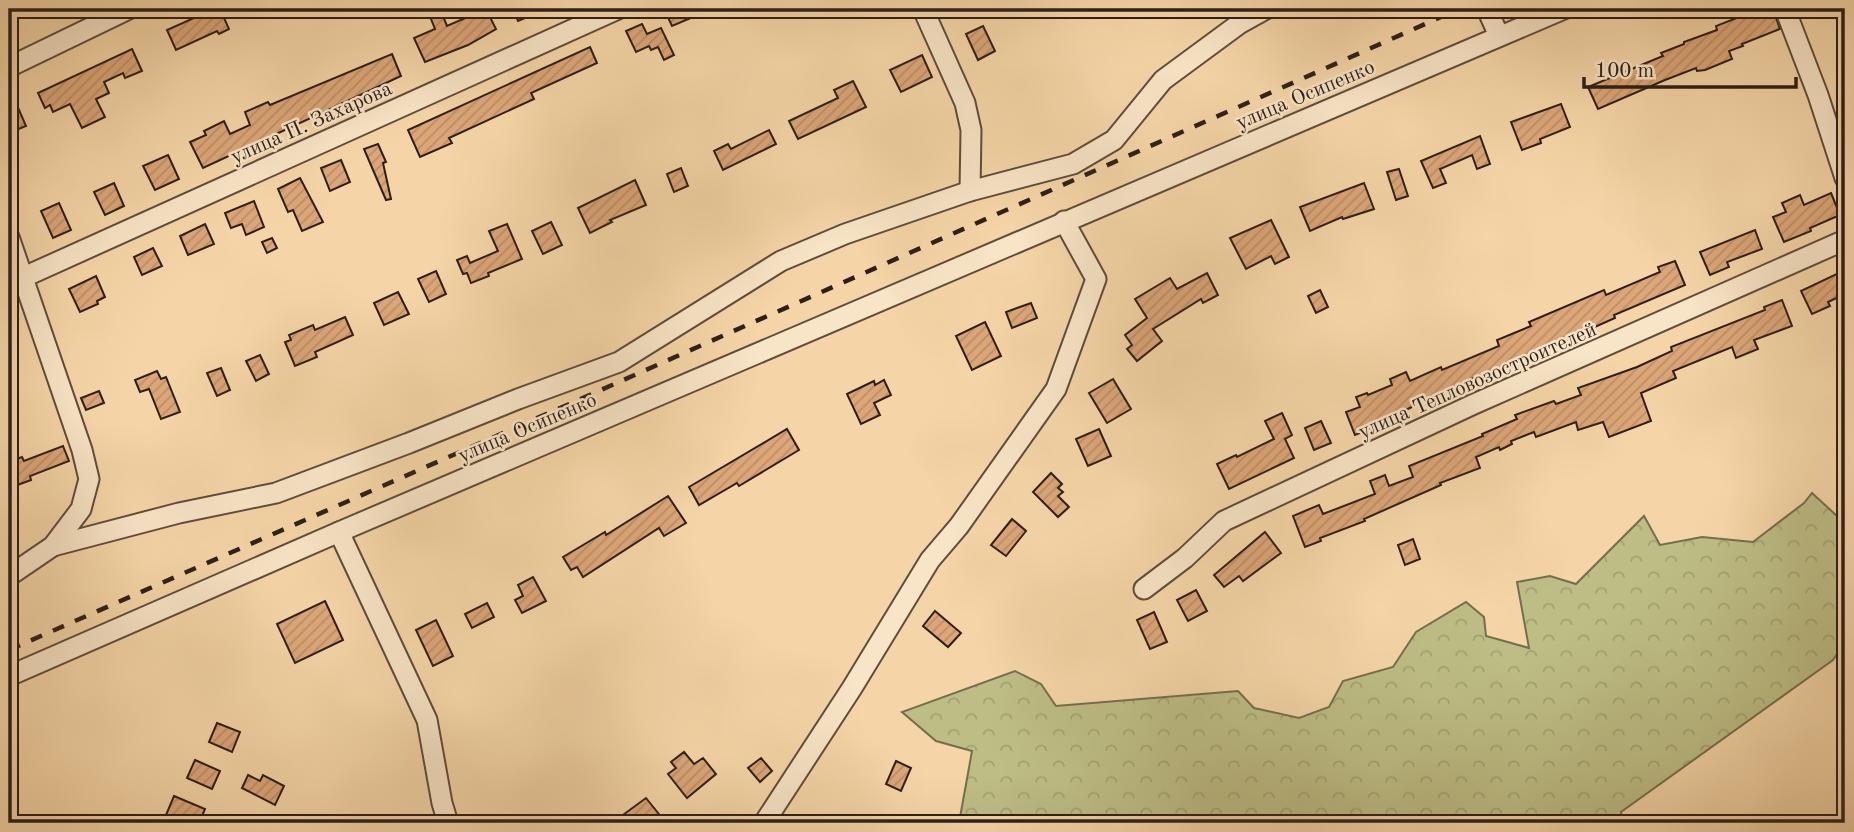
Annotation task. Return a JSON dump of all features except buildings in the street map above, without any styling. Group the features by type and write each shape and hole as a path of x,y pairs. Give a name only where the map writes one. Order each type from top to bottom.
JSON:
{"street":[{"path":"9,67 129,9"},
{"name":"улица П. Захарова","path":"24,277 618,9"},
{"path":"923,9 965,103 971,130 970,191"},
{"path":"53,546 179,513 276,493 619,362 780,261 845,234 970,191 1073,164 1114,140 1163,80 1234,16 1266,9"},
{"path":"1487,9 1499,36"},
{"name":"улица Осипенко","path":"9,676 1064,221 1564,9"},
{"path":"1785,9 1818,95 1845,178"},
{"path":"764,823 852,688 930,560 959,526 1056,389 1096,279 1064,221"},
{"path":"9,237 82,450 89,478 82,509 53,546 9,576"},
{"name":"улица Тепловозостроителей","path":"1144,589 1185,558 1224,521 1474,404 1845,240"},
{"path":"339,532 427,720 448,823"}],"green space":[{"path":"1812,493 1837,516 1845,513 1845,642 1833,660 1621,812 1623,823 959,823 972,751 936,741 902,712 1015,671 1041,684 1056,706 1238,691 1254,708 1299,718 1329,707 1343,681 1393,667 1416,632 1466,602 1484,617 1486,636 1529,648 1517,582 1550,576 1576,584 1644,516 1660,545 1702,537 1753,542 1804,503"}],"railway":[{"path":"9,650 1459,9"}]}
